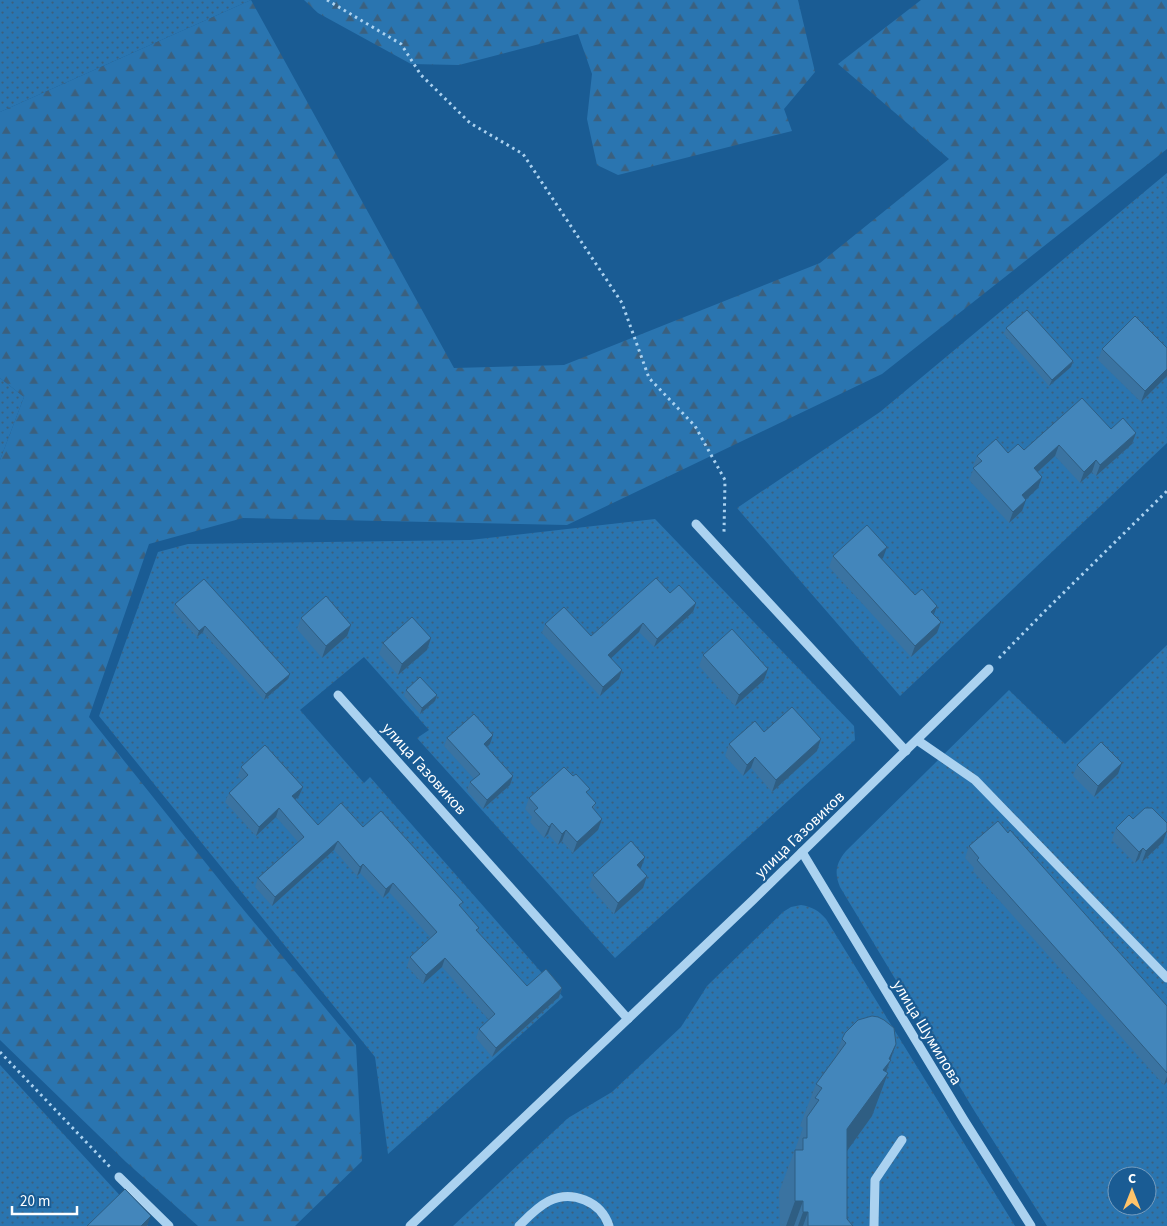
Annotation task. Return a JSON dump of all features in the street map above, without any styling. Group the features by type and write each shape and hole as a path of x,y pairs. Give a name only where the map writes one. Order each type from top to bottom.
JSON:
{"street":[{"path":"696,524 906,751"},
{"name":"улица Газовиков","path":"410,1226 802,852 989,669"},
{"name":"улица Газовиков","path":"338,695 628,1019"},
{"path":"917,740 975,780 1167,978"},
{"name":"улица Шумилова","path":"802,852 964,1120 1031,1226"},
{"path":"874,1226 875,1180 902,1140"},
{"path":"119,1177 169,1226"},
{"path":"519,1226 547,1202 566,1196 581,1199 595,1205 602,1212 609,1226"}],"path":[{"path":"327,0 401,44 421,75 470,123 523,154 622,303 649,378 695,426 725,480 724,553"},
{"path":"989,669 1167,491"},
{"path":"0,1052 119,1177"}],"green space":[{"path":"0,0 251,0 0,112"},
{"path":"251,0 454,368 564,365 820,263 949,159 838,64 921,0 1167,0 1167,149 882,374 567,525 243,518 149,544 89,717 233,897 356,1045 362,1161 295,1226 198,1226 126,1162 0,1040 0,460 24,397 0,378 0,112"},
{"path":"304,0 798,0 815,72 784,109 792,131 618,175 597,165 587,119 592,74 578,34 459,65 411,64 318,13"},
{"path":"1167,173 1167,443 900,696 737,508 880,412"},
{"path":"0,378 24,397 0,460"},
{"path":"655,519 854,726 855,740 615,958 417,738 429,730 364,657 300,710 364,783 370,777 563,997 388,1154 375,1057 99,716 158,552 188,544 470,540"},
{"path":"1167,645 1167,1226 1047,1226 975,1112 840,887 837,877 838,864 846,851 1009,690 1065,744"},
{"path":"801,905 815,910 826,919 1015,1226 453,1226 568,1118 612,1092 681,1027 707,986 783,912 791,907"},
{"path":"0,1065 148,1226 0,1226"}],"building":[{"path":"1027,310 1073,361 1052,380 1006,328"},
{"path":"1135,316 1167,348 1167,369 1145,391 1102,349"},
{"path":"1082,398 1111,429 1123,418 1136,433 1100,465 1096,460 1084,472 1059,445 1034,468 1042,477 1022,495 1026,500 1013,512 973,468 982,461 977,456 996,439 1008,453 1018,444 1024,450"},
{"path":"867,525 887,547 878,555 915,595 922,589 937,606 931,612 941,622 915,646 833,556"},
{"path":"656,578 670,593 679,585 696,603 657,639 643,623 608,655 622,670 603,687 545,624 564,607 591,636"},
{"path":"204,579 290,674 266,694 205,626 199,631 175,604"},
{"path":"326,596 351,625 326,646 301,618"},
{"path":"412,617 431,638 402,664 383,643"},
{"path":"732,629 768,669 739,695 703,655"},
{"path":"420,677 437,695 422,708 406,690"},
{"path":"792,707 821,739 776,780 755,757 747,765 729,744 755,721 764,732"},
{"path":"474,714 493,735 484,744 513,776 487,800 470,782 480,774 447,738"},
{"path":"1101,742 1122,763 1098,786 1077,765"},
{"path":"265,745 303,787 292,796 318,825 341,803 363,827 381,811 463,902 459,905 479,928 476,930 527,986 546,969 562,988 496,1048 479,1029 495,1014 445,958 426,975 410,957 437,932 393,883 386,889 363,864 360,867 338,841 275,897 258,878 304,837 279,808 259,827 229,793 248,775 241,767"},
{"path":"564,767 573,776 576,774 590,789 586,792 596,803 592,807 602,819 577,842 566,830 562,834 552,823 549,827 534,811 538,808 529,798"},
{"path":"1145,808 1152,808 1167,823 1167,831 1146,851 1143,848 1139,852 1116,828 1129,815 1133,819"},
{"path":"998,821 1008,833 1010,830 1167,1006 1167,1073 977,860 979,858 969,846"},
{"path":"631,841 645,857 637,865 647,876 618,903 593,875"},
{"path":"872,1016 884,1020 894,1028 896,1044 889,1059 891,1060 883,1070 888,1073 847,1129 847,1219 853,1226 808,1226 808,1212 803,1212 803,1201 795,1201 795,1150 803,1150 803,1138 807,1138 807,1117 819,1100 815,1098 822,1088 816,1084 846,1043 842,1039 845,1033 858,1020"},
{"path":"125,1189 151,1216 141,1226 87,1226"}]}
